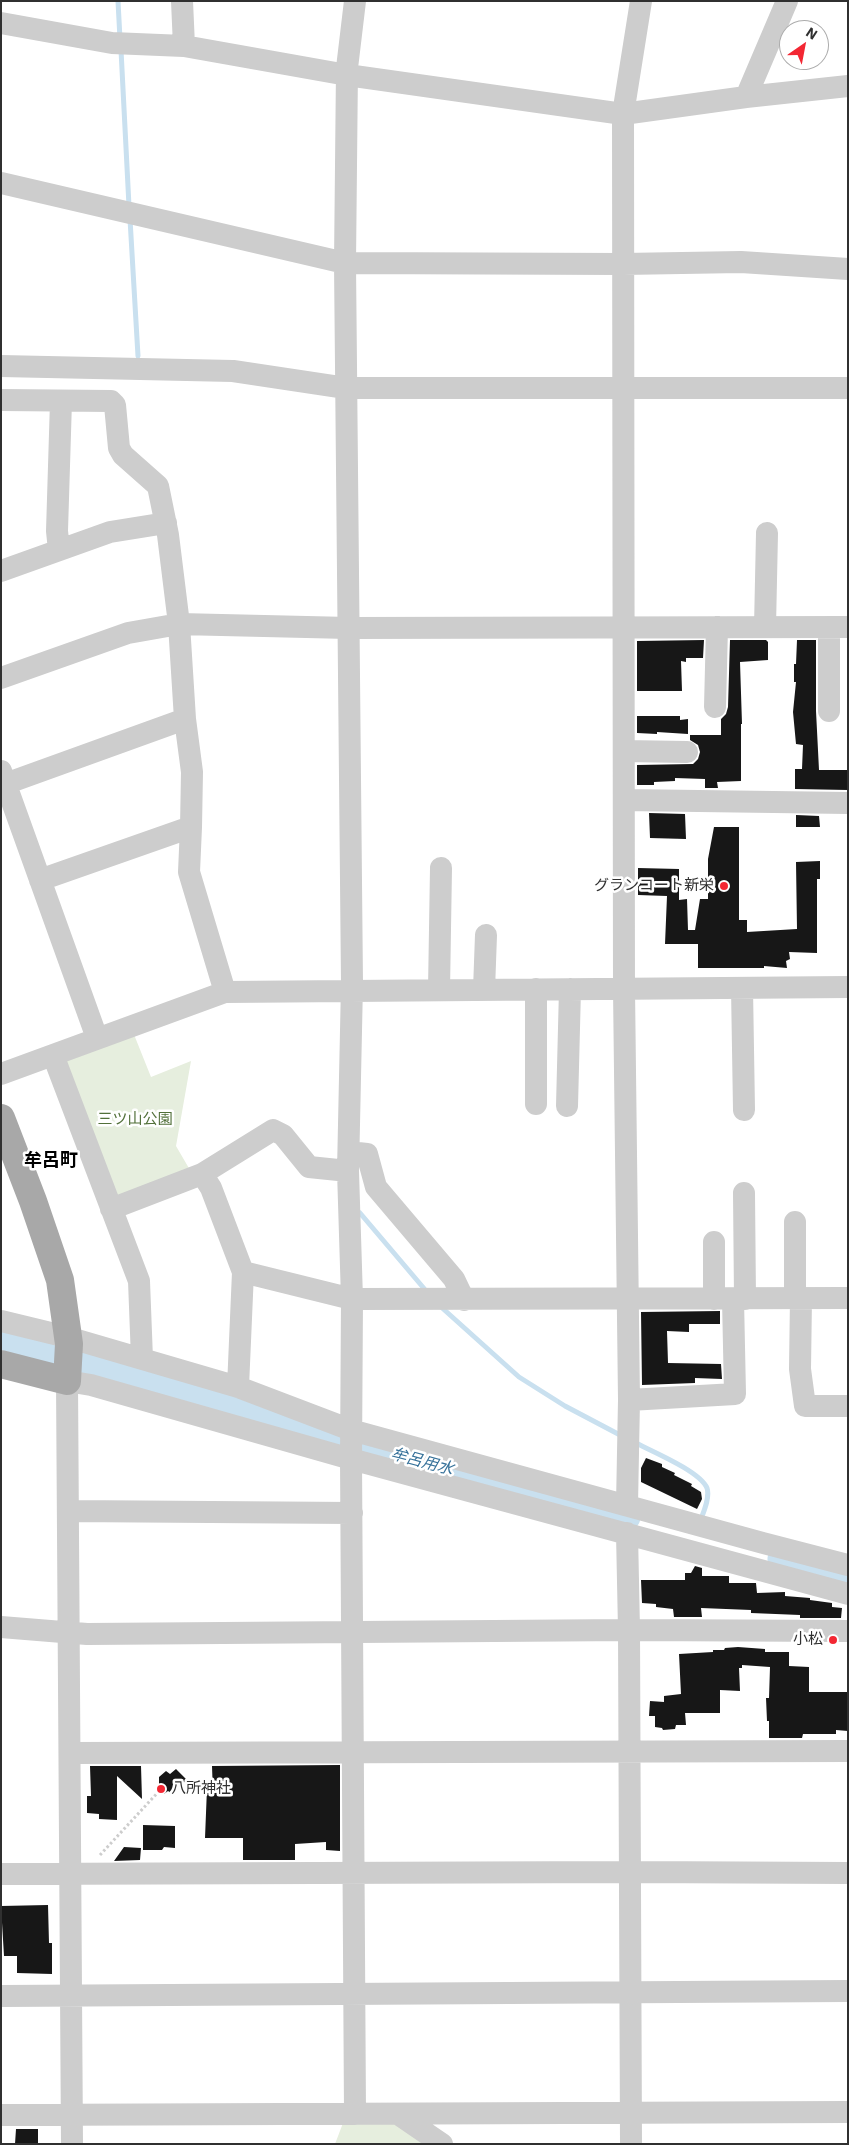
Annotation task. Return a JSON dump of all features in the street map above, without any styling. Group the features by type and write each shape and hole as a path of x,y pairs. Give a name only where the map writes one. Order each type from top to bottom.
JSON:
{"main road":[{"path":"1,1118 33,1200 60,1280 68,1358 1,1364"}],"street":[{"path":"182,1 184,46"},
{"path":"355,2114 352,1874 352,1299 348,1162 352,991 345,263 347,75 356,1"},
{"path":"627,1505 629,1400 624,989 623,114 641,1"},
{"path":"746,97 787,1"},
{"path":"1,23 112,43 184,46 347,75 623,114 746,97 848,86"},
{"path":"1,183 345,263 623,264 741,262 848,269"},
{"path":"1,366 233,371 346,388 848,388"},
{"path":"1,400 111,401 115,404 120,448 123,455 158,486 166,523 179,624 185,719 192,772 188,872 225,992"},
{"path":"59,550 57,531 61,401"},
{"path":"1,571 110,532 166,523"},
{"path":"765,627 767,533"},
{"path":"1,678 128,632 179,624 348,628 838,627 829,710"},
{"path":"714,707 716,627"},
{"path":"97,1038 3,778 185,719"},
{"path":"624,751 687,752"},
{"path":"624,800 848,803"},
{"path":"40,880 191,827"},
{"path":"439,990 441,868"},
{"path":"484,990 486,935"},
{"path":"1,1074 225,992 848,987"},
{"path":"742,988 744,1110"},
{"path":"567,1106 570,989"},
{"path":"536,990 536,1104"},
{"path":"53,1055 139,1281 142,1359"},
{"path":"111,1209 202,1174 273,1130 283,1135 309,1167 348,1162 367,1154 376,1187 454,1279 464,1300"},
{"path":"202,1174 211,1188 243,1272 238,1387"},
{"path":"629,1400 735,1394 731,1299 744,1193"},
{"path":"795,1222 800,1369 805,1406 848,1406"},
{"path":"714,1242 731,1299"},
{"path":"243,1272 352,1299 628,1300 848,1298"},
{"path":"1,1321 68,1358 91,1385 627,1505 761,1556 848,1594"},
{"path":"68,1358 142,1359 238,1387 351,1444 627,1533 761,1556 848,1565"},
{"path":"68,1358 72,2144"},
{"path":"69,1511 352,1514"},
{"path":"627,1533 632,1993 631,2144"},
{"path":"1,1627 70,1634 629,1630 848,1631"},
{"path":"70,1752 848,1752"},
{"path":"1,1874 848,1873"},
{"path":"1,1996 848,1991"},
{"path":"1,2115 848,2112"},
{"path":"398,2114 442,2144"}],"path":[{"path":"99,1857 161,1790"}],"green space":[{"name":"三ツ山公園","path":"133,1032 151,1077 191,1061 176,1146 190,1170 119,1196 113,1192 65,1063 69,1057"},
{"path":"392,2120 427,2144 335,2144 343,2123"}],"building":[{"path":"704,640 703,658 686,658 686,662 681,661 682,691 637,691 637,641"},
{"path":"730,640 766,640 768,642 768,660 740,662 741,781 717,782 718,788 705,788 705,779 675,778 675,781 654,782 654,785 637,785 637,765 693,764 698,759 700,752 698,745 690,740 690,735 721,735 721,719 726,714 728,707"},
{"path":"797,640 816,640 816,711 819,770 848,770 848,790 795,789 795,769 802,769 803,745 796,744 793,712 796,682 794,682 794,664 796,664"},
{"path":"637,716 680,716 680,720 688,719 688,734 637,733"},
{"path":"649,813 685,814 686,839 650,838"},
{"path":"796,815 819,816 820,827 796,827"},
{"path":"714,827 739,827 739,920 747,920 747,932 797,929 796,862 820,861 820,879 817,879 817,953 789,952 790,959 786,961 787,968 764,966 764,968 698,968 698,944 665,944 667,896 638,895 638,868 679,869 679,900 687,899 688,930 695,930 700,899 708,899 708,859"},
{"path":"720,1311 720,1324 689,1324 689,1332 667,1331 668,1363 721,1364 722,1379 695,1378 695,1383 642,1385 641,1312"},
{"path":"646,1458 662,1464 662,1467 675,1473 674,1475 692,1484 691,1486 701,1492 702,1499 697,1509 641,1482 641,1468"},
{"path":"695,1566 702,1568 702,1576 729,1576 729,1583 756,1583 757,1593 785,1592 785,1596 810,1598 810,1600 832,1603 832,1607 842,1608 841,1618 800,1618 800,1615 751,1613 751,1610 701,1608 702,1617 674,1617 673,1609 656,1607 656,1604 642,1603 641,1580 685,1580 685,1573 691,1573"},
{"path":"738,1647 765,1649 765,1652 789,1652 789,1666 809,1667 809,1692 848,1692 848,1731 836,1730 836,1734 803,1734 802,1738 769,1738 766,1698 769,1698 770,1667 742,1665 742,1668 739,1668 740,1691 720,1690 720,1713 685,1713 686,1725 676,1725 675,1729 663,1730 662,1728 655,1727 655,1716 649,1716 650,1701 664,1702 664,1696 681,1694 679,1654 713,1652 713,1650"},
{"path":"340,1765 340,1851 326,1850 326,1842 295,1844 295,1860 243,1860 243,1838 205,1838 207,1788 213,1795 212,1766"},
{"path":"90,1766 141,1766 142,1799 117,1776 117,1820 99,1819 99,1814 87,1813 87,1796 91,1796"},
{"path":"176,1769 187,1780 171,1793 168,1791 164,1794 159,1786 159,1777 166,1771 170,1774"},
{"path":"143,1825 175,1826 175,1848 164,1847 162,1850 143,1850"},
{"path":"124,1847 141,1848 140,1860 114,1861"},
{"path":"48,1905 49,1943 52,1943 52,1974 17,1973 17,1956 4,1956 1,1906"},
{"path":"16,2129 38,2129 38,2144 15,2144"}],"waterway":[{"path":"118,1 120,39"},
{"path":"121,50 129,206"},
{"path":"130,219 138,356"},
{"path":"360,1213 427,1292"},
{"path":"440,1306 519,1377 565,1406 620,1435"},
{"name":"牟呂用水","path":"1,1335 175,1384 195,1400 626,1517"},
{"path":"634,1442 685,1468 703,1482 707,1488 708,1496 701,1519"},
{"name":"牟呂用水","path":"782,1559 848,1577"}],"place":[{"name":"グランコート新栄","path":"724,886"},
{"name":"小松","path":"833,1640"},
{"name":"八所神社","path":"161,1789"}],"district":[{"name":"牟呂町","path":"51,1161"}]}
